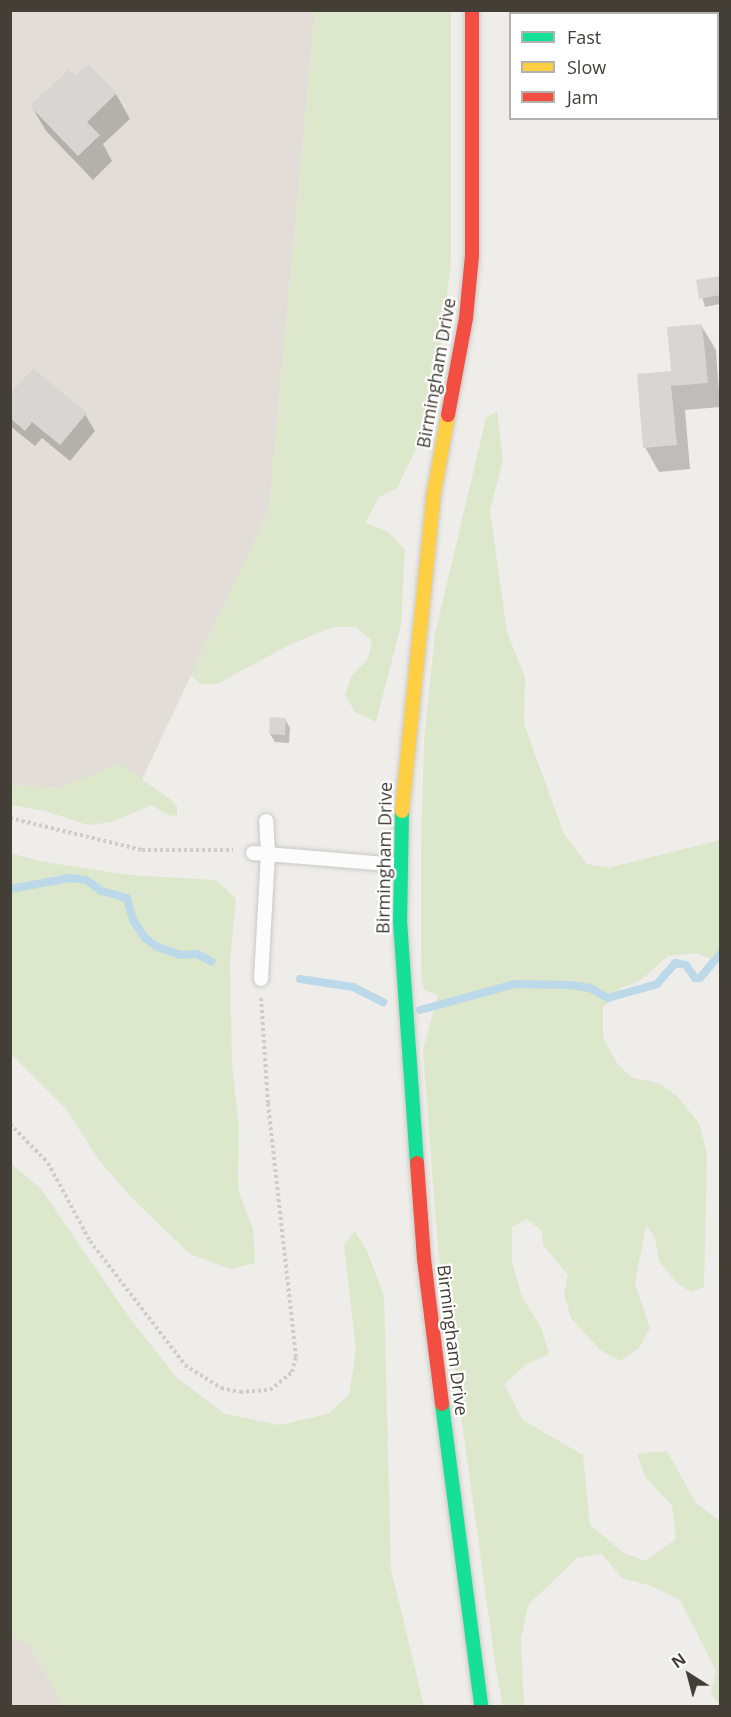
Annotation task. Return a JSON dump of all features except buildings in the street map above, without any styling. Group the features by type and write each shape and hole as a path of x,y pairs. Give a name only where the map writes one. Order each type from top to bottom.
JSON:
{"street":[{"name":"Birmingham Drive","path":"472,10 472,256 466,318 433,498 403,781 400,950 424,1259 481,1707"}],"lane":[{"path":"261,979 268,854 266,820"},
{"path":"253,853 400,865"}],"path":[{"path":"10,818 142,850 217,848 253,853"},
{"path":"10,1124 48,1163 90,1241 185,1365 211,1383 240,1392 270,1390 282,1383 292,1372 296,1357 268,1103 261,979"}],"shaded area":[{"path":"10,11 315,11 269,510 136,792 11,785"},
{"path":"10,1634 30,1646 64,1706 11,1706"}],"green space":[{"path":"315,11 451,11 451,262 440,352 417,447 397,488 379,497 365,523 388,532 405,550 401,625 376,722 355,712 345,695 352,675 368,659 372,641 356,627 333,627 291,644 217,684 200,684 191,675 269,510"},
{"path":"497,411 503,460 490,511 507,632 525,677 524,724 564,834 587,864 608,868 720,840 720,963 696,953 668,956 641,980 621,988 603,1008 603,1037 617,1063 631,1077 661,1084 677,1096 699,1123 707,1153 704,1287 691,1292 676,1282 659,1261 655,1237 646,1225 635,1283 650,1328 639,1348 620,1361 600,1350 571,1318 564,1294 568,1275 543,1245 542,1231 527,1219 512,1227 512,1262 522,1297 542,1329 549,1354 527,1364 504,1384 523,1420 583,1455 590,1525 624,1553 646,1561 676,1539 672,1505 645,1477 637,1454 667,1451 696,1503 720,1521 720,1706 711,1693 716,1671 680,1600 652,1586 622,1578 602,1554 577,1558 528,1605 521,1639 524,1706 503,1706 496,1669 438,1248 423,1050 438,995 424,990 421,974 421,848 424,742 435,634 486,418"},
{"path":"119,763 170,799 177,806 177,816 168,815 152,805 112,822 88,825 45,811 11,805 11,785 61,788"},
{"path":"10,853 44,862 129,875 216,880 236,899 230,960 232,1064 239,1128 239,1193 253,1228 255,1263 230,1269 190,1254 132,1198 99,1160 66,1109 11,1054"},
{"path":"10,1163 41,1189 129,1317 176,1377 225,1414 279,1425 328,1414 349,1395 356,1350 344,1245 355,1231 367,1250 384,1296 391,1569 424,1706 64,1706 30,1646 11,1634"}],"waterway":[{"path":"10,889 70,878 86,880 102,891 127,898 133,920 146,939 158,947 180,955 197,954 211,961"},
{"path":"420,1010 515,984 569,985 590,988 608,998 657,984 675,963 686,965 695,978 700,978 720,954"},
{"path":"300,979 353,987 383,1002"}],"traffic: fast":[{"path":"402,811 400,921 417,1163"},
{"path":"442,1404 481,1706"}],"traffic: slow":[{"path":"402,811 433,498 448,415"}],"traffic: jam":[{"path":"448,415 466,318 472,256 472,10"},
{"path":"417,1163 424,1259 442,1404"}]}
